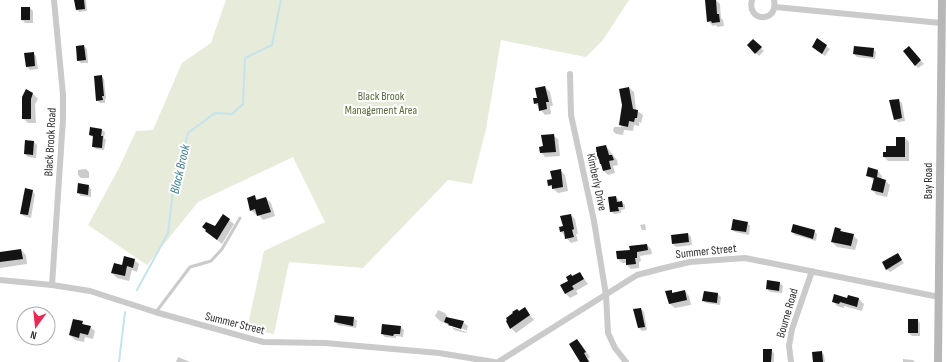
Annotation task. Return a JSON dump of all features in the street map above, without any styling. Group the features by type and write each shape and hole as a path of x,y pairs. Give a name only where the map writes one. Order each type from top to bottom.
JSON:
{"main road":[{"name":"Bay Road","path":"938,362 942,0"}],"street":[{"name":"Black Brook Road","path":"52,285 63,101 54,0"},
{"path":"752,0 751,6 753,12 762,18 769,16 773,12 775,7 774,0"},
{"path":"775,7 941,23"},
{"name":"Kimberly Drive","path":"570,74 571,115 594,221 606,295 608,333 615,348 626,362"},
{"name":"Summer Street","path":"498,362 637,276 690,262 745,258 939,297"},
{"name":"Bourne Road","path":"791,362 789,346 792,329 812,271"},
{"name":"Summer Street","path":"0,280 52,285 90,291 155,312 263,342 325,343 438,354 494,362"}],"lane":[{"path":"155,312 190,267 211,261 222,249 240,218"}],"green space":[{"name":"Black Brook Management Area","path":"226,0 629,0 603,40 586,57 501,40 486,129 472,184 448,180 363,268 289,262 274,334 247,329 264,251 325,222 293,157 198,202 147,265 88,225 119,168 136,131 153,130 182,63 211,43"}],"building":[{"path":"74,0 84,0 85,9 76,10"},
{"path":"705,0 716,0 717,14 719,14 720,22 707,22"},
{"path":"21,7 30,7 30,20 21,20"},
{"path":"817,38 827,45 822,54 812,47"},
{"path":"753,39 762,47 755,54 747,45"},
{"path":"84,45 86,60 77,61 76,46"},
{"path":"854,46 874,48 873,57 853,54"},
{"path":"909,46 921,60 915,66 903,51"},
{"path":"34,52 35,66 26,67 24,53"},
{"path":"102,75 104,96 102,96 103,100 96,101 94,76"},
{"path":"545,86 549,102 546,102 547,109 539,111 538,103 534,104 533,98 537,98 535,88"},
{"path":"629,87 633,109 638,110 637,118 635,118 634,122 629,121 628,127 619,125 622,105 619,89"},
{"path":"26,89 33,93 31,99 31,119 22,119 22,97"},
{"path":"899,99 902,118 894,120 889,100"},
{"path":"90,127 102,129 102,148 92,147 93,136 89,135"},
{"path":"554,134 556,152 540,153 539,147 543,146 541,135"},
{"path":"896,137 905,137 905,157 883,157 883,152 886,152 886,146 896,146"},
{"path":"25,140 34,141 33,155 24,154"},
{"path":"606,145 609,155 612,155 614,160 609,161 611,169 603,171 599,159 597,160 596,147"},
{"path":"868,167 878,170 877,177 886,180 883,193 871,190 874,178 866,176"},
{"path":"561,169 563,187 552,189 552,185 548,186 547,180 552,179 550,171"},
{"path":"78,183 89,185 88,195 77,193"},
{"path":"25,188 33,190 28,215 20,214"},
{"path":"255,195 256,200 266,197 271,212 257,216 255,209 250,211 247,198"},
{"path":"616,196 617,202 622,201 623,207 618,207 619,211 610,212 608,197"},
{"path":"223,214 230,219 217,240 202,227 206,222 215,226"},
{"path":"571,214 574,237 565,239 564,231 560,232 559,227 563,226 560,216"},
{"path":"733,219 748,222 746,232 731,230"},
{"path":"793,224 815,230 813,239 791,232"},
{"path":"835,227 841,229 840,231 854,234 851,246 831,242"},
{"path":"688,233 689,242 672,244 671,235"},
{"path":"647,244 648,250 637,252 637,258 635,258 636,264 626,265 626,259 617,259 616,251 630,250 629,246"},
{"path":"21,249 23,259 0,262 0,252"},
{"path":"898,253 902,260 886,270 882,262"},
{"path":"124,256 135,259 133,268 127,266 125,276 111,273 114,263 122,265"},
{"path":"580,272 584,279 572,286 574,289 565,294 560,285 568,281 566,277"},
{"path":"767,280 780,282 779,291 766,289"},
{"path":"672,290 672,293 685,290 687,300 669,304 665,291"},
{"path":"704,291 718,293 717,303 702,301"},
{"path":"834,294 847,298 848,295 859,298 857,307 840,302 839,304 832,302"},
{"path":"525,307 530,315 510,329 506,318 517,309 519,311"},
{"path":"641,308 645,327 638,328 633,309"},
{"path":"335,315 354,317 353,326 334,322"},
{"path":"446,317 464,321 461,329 448,325 449,324 444,322"},
{"path":"73,319 83,321 82,324 91,326 88,335 80,333 79,338 69,335"},
{"path":"908,319 918,319 918,333 908,333"},
{"path":"382,324 401,326 400,334 394,334 393,336 381,334"},
{"path":"577,339 586,352 584,353 589,362 580,362 569,344"},
{"path":"763,349 772,349 771,362 763,362"},
{"path":"822,351 823,362 813,362 812,352"}],"waterway":[{"name":"Black Brook","path":"137,290 168,233 174,182 188,133 215,113 232,114 243,104 245,58 272,45 281,0"},
{"name":"Black Brook","path":"119,362 125,312"}]}
